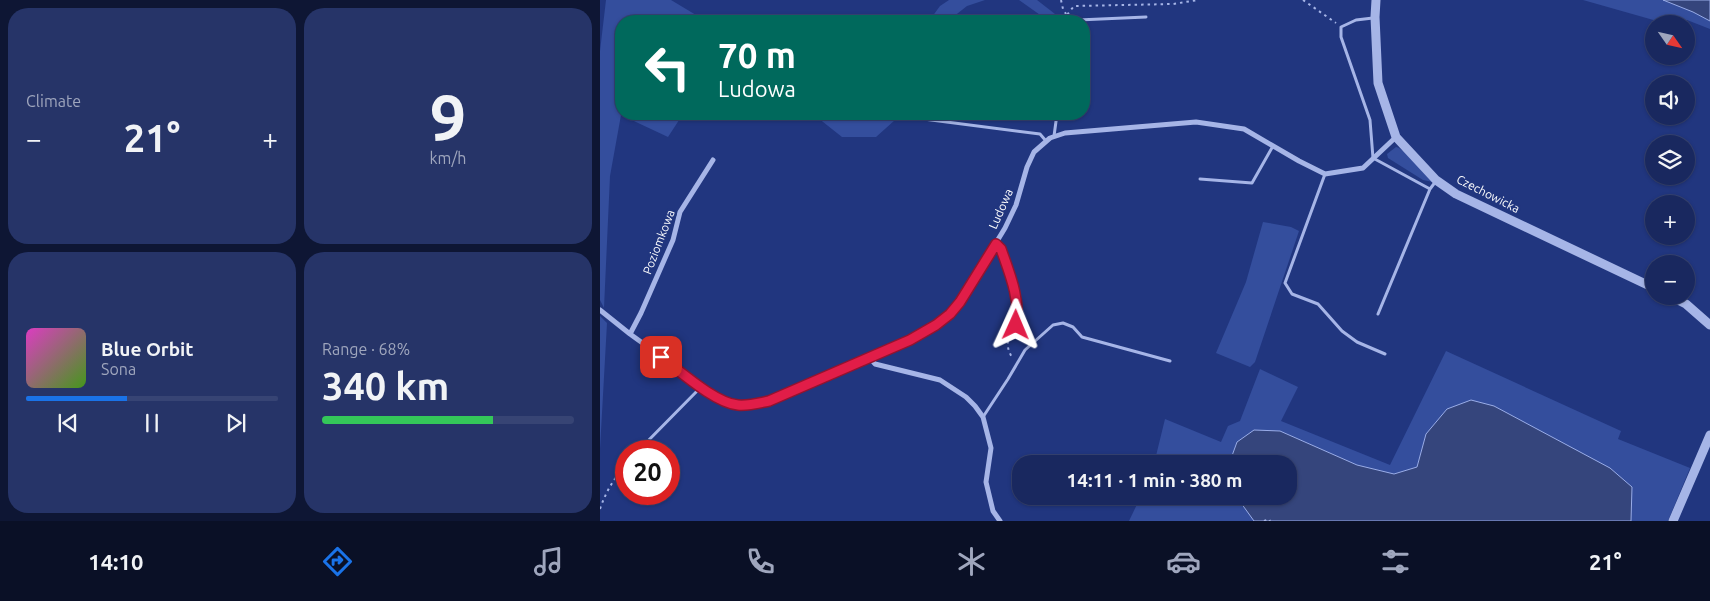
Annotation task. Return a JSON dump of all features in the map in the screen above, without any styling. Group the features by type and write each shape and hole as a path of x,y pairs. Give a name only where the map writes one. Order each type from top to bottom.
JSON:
{"street":[{"name":"Czechowicka","path":"1376,0 1378,83 1396,137 1436,180 1456,194 1645,284"},
{"name":"Ludowa","path":"600,310 701,387 729,403 738,405 758,403 778,397 870,358 920,335 944,319 966,293 996,244 1016,205 1031,158 1038,147 1054,136 1065,133 1196,122 1244,129 1325,174"},
{"path":"1325,174 1363,168 1396,137"},
{"name":"Poziomkowa","path":"630,334 673,240 680,212 713,160"},
{"path":"1687,305 1710,325"},
{"path":"870,358 875,364 940,380 966,397 983,417 991,448 986,482 993,511 1000,521"},
{"path":"1673,521 1710,434"}],"lane":[{"path":"1090,19 1146,17"},
{"path":"1375,17 1356,20 1341,26 1341,37 1370,120 1374,158 1430,189"},
{"path":"931,120 1040,134 1046,141"},
{"path":"1054,136 1056,120"},
{"path":"1200,179 1252,183 1273,146"},
{"path":"1325,174 1285,283 1292,294 1318,304 1342,331 1357,342 1385,354"},
{"path":"1378,314 1430,189 1436,180"},
{"path":"996,244 1001,249 1016,300 1018,313 1016,325"},
{"path":"983,417 1008,380 1025,350 1052,325 1063,323 1073,327 1082,337 1170,361"},
{"path":"649,440 701,387"}],"path":[{"path":"1061,0 1067,15 1074,6 1173,4 1198,0"},
{"path":"1303,0 1341,26"},
{"path":"1016,325 1007,344 1008,351 1016,363"},
{"path":"600,509 605,493 615,478"},
{"path":"1264,521 1269,519 1270,521"}],"shaded area":[{"path":"606,0 671,0 696,15 615,15 615,120 620,120 610,176 604,308 600,300 600,51"},
{"path":"949,0 985,0 967,6 956,15 933,15 940,6"},
{"path":"1019,0 1037,0 1056,15 1040,15"},
{"path":"1583,0 1663,0 1710,21 1710,29 1695,23 1695,15 1645,15 1645,18"},
{"path":"1663,0 1710,0 1710,21 1693,12"},
{"path":"632,120 679,120 668,137"},
{"path":"821,120 895,120 876,137 842,137"},
{"path":"1396,147 1409,157 1433,182 1423,180 1388,158 1387,154"},
{"path":"1263,222 1291,227 1299,231 1255,362 1250,367 1216,353 1246,282"},
{"path":"600,316 607,323 600,449"},
{"path":"1446,351 1621,431 1618,439 1690,468 1668,521 1631,521 1632,487 1426,434 1417,467 1394,475 1357,465 1280,431 1237,442 1232,455 1156,455 1165,419 1221,442 1228,426 1240,421 1260,369 1298,387 1281,421 1390,465"},
{"path":"1471,400 1494,406 1610,468 1632,487 1631,521 1254,521 1242,505 1297,505 1297,455 1232,455 1237,442 1254,430 1280,431 1357,465 1394,474 1417,467 1426,434 1447,409"},
{"path":"1297,503 1316,521 1129,521 1137,505 1241,505 1245,508 1256,505 1297,505"}],"route":[{"path":"661,357 701,387 729,403 738,405 769,401 910,340 936,325 950,314 960,302 996,244 1001,249 1016,300 1018,313 1016,325"}]}
